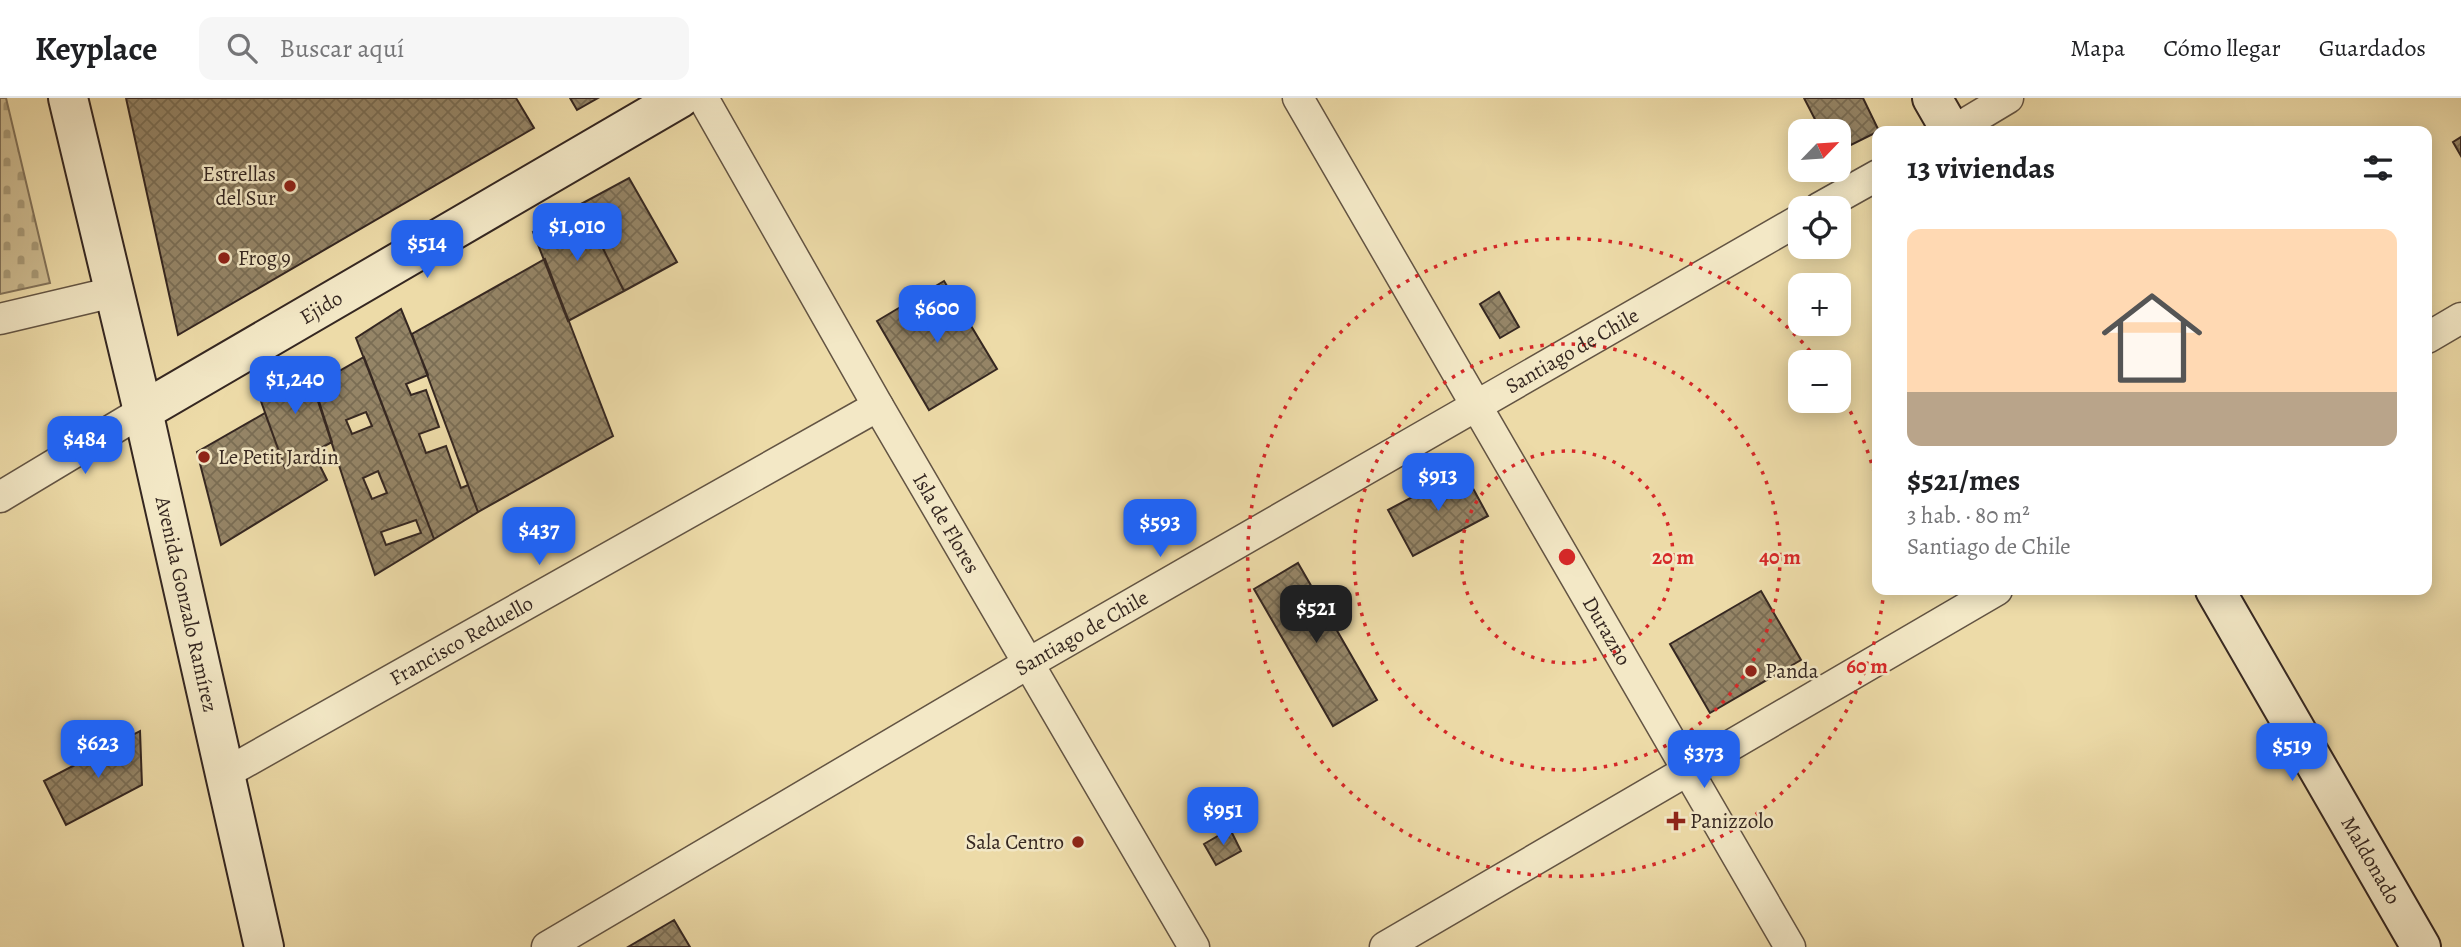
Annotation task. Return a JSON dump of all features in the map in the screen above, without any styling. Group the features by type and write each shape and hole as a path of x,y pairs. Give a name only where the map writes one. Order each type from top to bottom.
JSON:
{"street":[{"name":"Avenida Gonzalo Ramírez","path":"68,98 143,411 264,947"},
{"name":"Ejido","path":"0,497 680,98"},
{"name":"Isla de Flores","path":"703,98 878,406 1194,947"},
{"name":"Durazno","path":"1298,98 1790,947"},
{"path":"1931,98 1949,126"},
{"path":"1960,126 2008,98"},
{"path":"1840,196 1872,177"},
{"name":"Santiago de Chile","path":"557,945 1029,663 1788,227"},
{"path":"0,319 114,292"},
{"path":"2432,335 2461,318"},
{"name":"Francisco Reduello","path":"226,773 878,406"},
{"path":"1385,947 1988,595"},
{"name":"Maldonado","path":"2218,595 2421,947"}],"green space":[{"path":"0,98 6,98 50,283 0,294"}],"building":[{"name":"Estrellas del Sur","path":"126,98 516,98 534,128 178,335"},
{"path":"570,98 598,98 577,110"},
{"path":"1804,98 1863,98 1877,126 1872,126 1872,134 1852,144 1852,119 1815,119"},
{"path":"2461,137 2461,156 2453,142"},
{"path":"629,178 677,262 624,291 581,204"},
{"path":"581,204 624,291 568,321 533,232"},
{"path":"545,259 613,436 478,512 412,334"},
{"path":"944,281 997,369 929,410 877,321"},
{"path":"1499,292 1519,327 1500,338 1480,304"},
{"path":"401,309 428,375 406,384 411,395 426,390 439,427 419,434 426,453 446,446 461,488 468,485 478,512 434,539 356,338"},
{"path":"364,357 434,539 375,575 313,386","holes":["366,412 372,426 352,434 346,420","378,471 387,493 372,499 363,478","416,520 421,533 386,545 381,532"]},
{"path":"307,364 332,442 285,468 258,393"},
{"path":"265,413 285,468 313,452 327,480 221,545 197,452"},
{"path":"1463,470 1488,516 1413,556 1388,510"},
{"path":"1298,563 1377,700 1333,726 1254,589"},
{"path":"1761,591 1801,660 1710,713 1670,644"},
{"path":"140,731 142,785 66,825 44,781"},
{"path":"1230,829 1241,851 1216,865 1204,844"},
{"path":"674,920 690,947 628,947"}],"place":[{"name":"Estrellas del Sur","path":"290,186"},
{"name":"Frog 9","path":"224,258"},
{"name":"Le Petit Jardin","path":"204,457"},
{"name":"Panda","path":"1751,671"},
{"name":"Panizzolo","path":"1676,821"},
{"name":"Sala Centro","path":"1078,842"}]}
